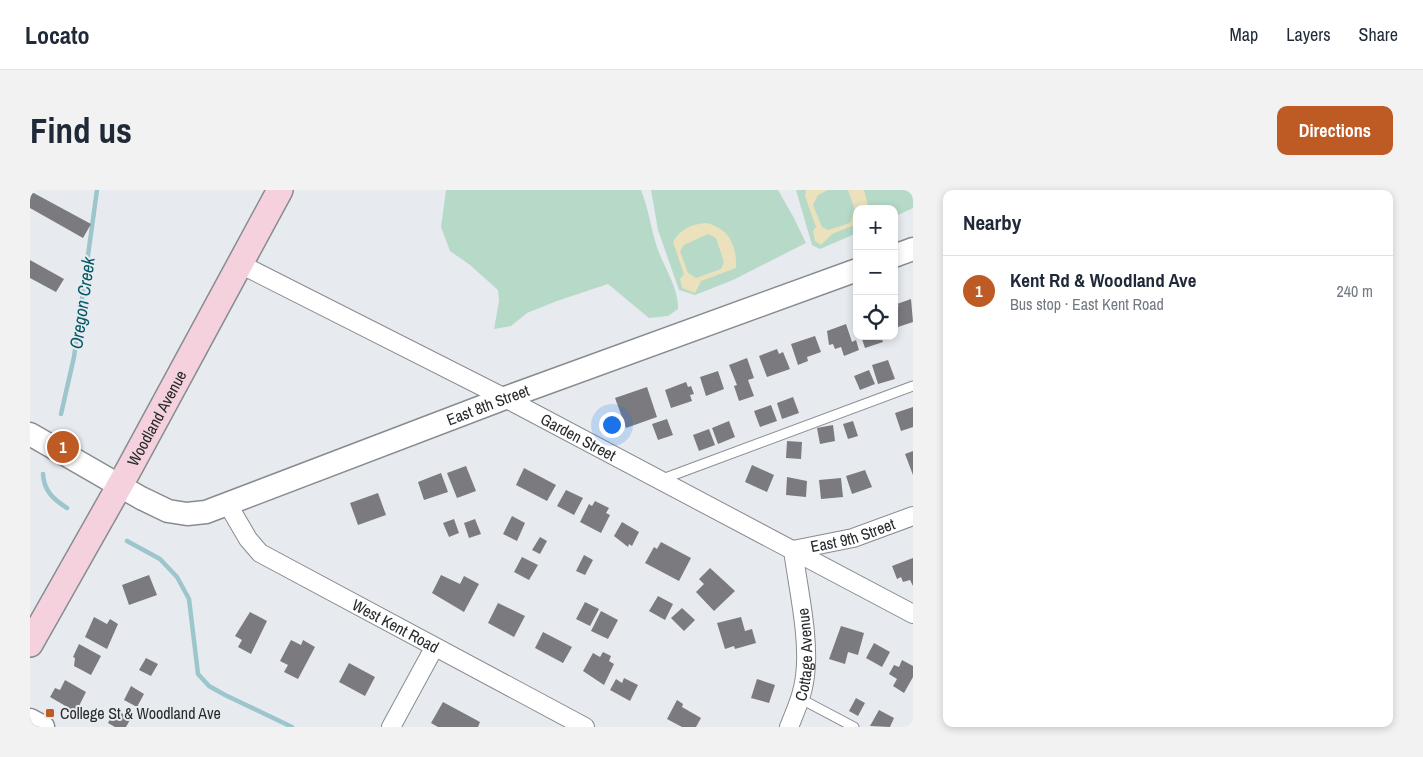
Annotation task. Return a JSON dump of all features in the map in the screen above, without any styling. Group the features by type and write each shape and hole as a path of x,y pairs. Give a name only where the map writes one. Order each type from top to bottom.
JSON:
{"main road":[{"name":"Woodland Avenue","path":"30,644 280,190"}],"street":[{"path":"898,255 913,249"},
{"name":"Garden Street","path":"240,264 504,398 913,614"},
{"name":"East 8th Street","path":"30,434 168,511 187,514 206,512 504,398 853,271"},
{"name":"West Kent Road","path":"227,503 248,539 260,553 434,648 585,727"},
{"name":"East 9th Street","path":"793,550 853,538 913,516"},
{"name":"Cottage Avenue","path":"790,727 801,699 805,674 806,647 793,550"},
{"path":"392,727 434,648"},
{"path":"30,720 43,727"}],"lane":[{"path":"658,481 913,386"},
{"path":"801,699 854,727"}],"green space":[{"path":"446,190 641,190 658,250 676,294 678,309 668,316 649,318 608,284 527,313 511,326 494,329 499,301 498,290 470,265 450,251 441,227"},
{"path":"651,190 778,190 806,243 733,280 695,295 679,290 658,230"},
{"path":"796,190 913,190 913,208 898,215 898,205 853,205 853,235 820,249 812,245"}],"sand":[{"path":"806,190 828,190 818,195 813,205 822,227 828,230 850,223 853,215 853,226 832,234 821,245 815,241 813,231 816,227 805,196"},
{"path":"848,190 864,190 868,205 853,205"},
{"path":"707,223 721,229 730,239 735,252 736,268 701,281 695,293 682,288 680,279 684,274 673,242 683,230","holes":["708,234 716,238 724,262 721,269 696,278 688,273 680,251 684,245"]}],"building":[{"path":"30,191 91,224 83,238 30,208"},
{"path":"30,260 64,279 56,292 30,278"},
{"path":"911,299 913,322 898,327 898,304"},
{"path":"846,324 852,342 856,340 859,350 844,356 841,347 835,349 833,344 829,345 827,331"},
{"path":"815,336 821,352 807,357 808,361 798,365 791,344"},
{"path":"862,340 882,340 883,342 865,348"},
{"path":"777,349 779,354 783,352 790,369 767,377 759,356"},
{"path":"747,358 754,378 748,380 754,396 739,401 734,386 737,385 729,365"},
{"path":"888,360 895,379 878,384 872,365"},
{"path":"869,370 875,384 860,390 854,376"},
{"path":"718,371 724,389 706,396 700,377"},
{"path":"686,382 688,387 691,386 694,394 690,395 692,401 671,408 665,390"},
{"path":"647,387 657,417 626,428 615,398"},
{"path":"793,397 799,413 782,419 777,403"},
{"path":"771,405 777,421 760,427 754,411"},
{"path":"913,407 913,427 901,431 895,413"},
{"path":"667,419 673,435 658,440 652,424"},
{"path":"729,421 735,437 718,444 712,428"},
{"path":"853,421 858,436 848,439 843,424"},
{"path":"833,425 835,441 820,444 817,428"},
{"path":"709,429 715,445 699,451 693,435"},
{"path":"787,441 802,442 801,459 786,458"},
{"path":"913,451 913,475 905,454"},
{"path":"752,465 774,475 767,492 745,482"},
{"path":"466,466 476,491 457,498 447,473"},
{"path":"524,468 556,485 547,501 516,485"},
{"path":"865,470 872,487 852,494 846,476"},
{"path":"441,473 448,492 424,500 418,482"},
{"path":"787,477 807,481 806,497 786,495"},
{"path":"841,478 843,497 821,499 819,480"},
{"path":"566,490 583,498 574,515 557,506"},
{"path":"378,493 386,515 358,525 350,503"},
{"path":"595,501 609,508 606,513 610,515 601,533 580,522 589,504 592,506"},
{"path":"512,516 525,523 517,541 503,534"},
{"path":"454,519 459,533 449,537 443,523"},
{"path":"475,519 481,534 469,538 464,523"},
{"path":"622,522 639,532 632,546 629,544 628,547 614,536"},
{"path":"540,537 547,541 540,554 532,550"},
{"path":"661,542 691,558 679,581 645,563 654,547 657,549"},
{"path":"584,555 593,560 585,575 576,571"},
{"path":"522,557 538,565 529,580 514,572"},
{"path":"913,558 913,586 910,580 903,582 901,577 897,579 892,566"},
{"path":"710,568 735,591 714,611 696,592 704,584 699,579"},
{"path":"149,575 157,595 129,605 122,585"},
{"path":"441,575 460,584 464,576 479,584 464,612 432,593"},
{"path":"658,596 673,604 665,620 649,611"},
{"path":"585,602 599,609 590,626 576,619"},
{"path":"498,603 525,616 514,637 488,623"},
{"path":"682,608 695,620 684,631 671,618"},
{"path":"601,611 618,620 608,639 591,631"},
{"path":"250,612 267,621 251,654 238,647 242,640 235,636"},
{"path":"94,617 107,624 110,619 118,624 107,649 85,637"},
{"path":"741,617 745,631 752,629 756,643 735,649 734,646 725,649 717,623"},
{"path":"841,626 864,633 858,655 848,652 845,664 829,659"},
{"path":"543,632 572,647 563,663 535,648"},
{"path":"291,640 301,645 303,640 315,647 298,679 284,672 288,665 280,661"},
{"path":"874,643 890,652 882,667 866,658"},
{"path":"79,644 101,656 91,675 74,666 75,658 73,657"},
{"path":"603,652 611,656 609,661 614,664 604,685 583,671 593,653 600,657"},
{"path":"146,658 158,664 151,676 139,670"},
{"path":"902,660 913,666 913,677 904,693 893,686 897,679 889,674 894,665 899,667"},
{"path":"349,663 375,677 365,696 339,682"},
{"path":"624,678 638,685 630,701 610,690 616,679 622,683"},
{"path":"757,679 775,685 769,703 751,698"},
{"path":"65,680 86,692 76,712 50,697 55,688 60,690"},
{"path":"131,686 144,694 137,707 124,700"},
{"path":"856,698 865,703 858,716 849,711"},
{"path":"677,700 683,704 682,707 701,718 696,727 682,727 667,719"},
{"path":"443,702 480,722 478,727 438,727 431,723"},
{"path":"115,710 131,718 126,727 115,727 108,723"},
{"path":"879,710 894,718 890,727 870,726"}],"waterway":[{"name":"Oregon Creek","path":"61,414 74,357 97,190"},
{"name":"Oregon Creek","path":"43,474 47,490 67,508"},
{"name":"Oregon Creek","path":"127,541 160,559 177,577 189,599 198,674 209,686 292,727"}],"place":[{"name":"Kent Rd & Woodland Ave","path":"63,447"},
{"name":"College St & Woodland Ave","path":"50,713"}]}
